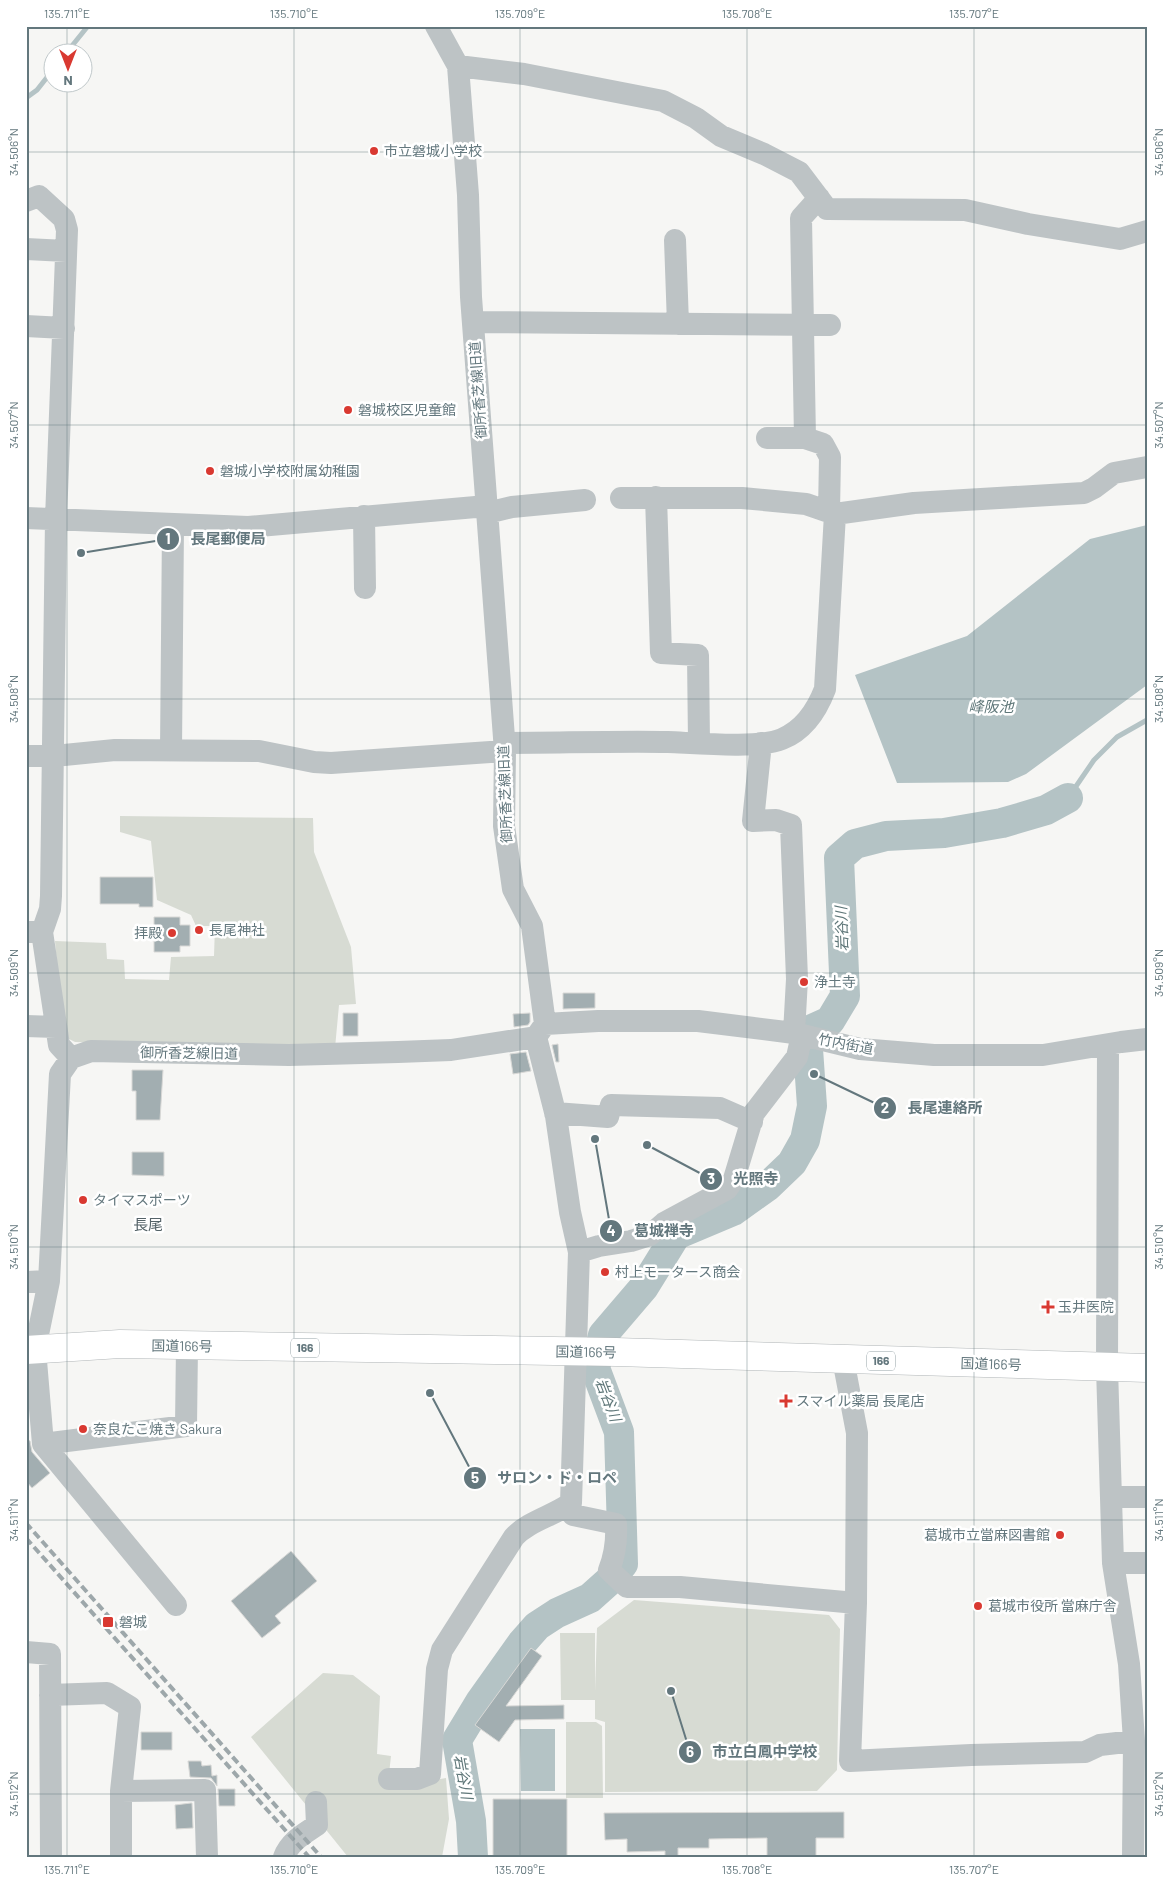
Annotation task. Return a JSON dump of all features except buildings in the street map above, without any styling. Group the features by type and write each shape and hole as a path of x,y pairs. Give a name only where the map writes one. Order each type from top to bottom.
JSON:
{"highway":[{"name":"国道166号","path":"30,1350 120,1344 616,1352 1147,1368"}],"street":[{"name":"御所香芝線旧道","path":"71,1058 91,1051 289,1055 451,1050 540,1030 532,926 513,889 504,826 504,747 473,322 468,194 458,66 436,26"},
{"path":"458,66 524,74 663,101 696,118 721,136 800,172 827,209 965,210 1028,224 1120,239 1147,231"},
{"path":"26,201 39,196 64,219 67,230 56,520 51,896 50,909 34,932 59,1045 71,1058 60,1074 49,1282 30,1350 43,1444 176,1605"},
{"path":"805,438 802,218 819,198"},
{"path":"674,240 678,324"},
{"path":"26,249 66,251"},
{"path":"473,322 830,325"},
{"path":"26,326 64,328"},
{"path":"26,756 54,756 115,750 259,751 314,762 330,763 504,747 699,743 761,744 781,739 801,728 819,704 825,689 832,513 830,457 824,444 805,438 768,438"},
{"path":"621,498 742,498 806,504 832,513 914,503 1084,493 1114,473 1147,467"},
{"path":"656,497 661,653 698,655 699,743"},
{"path":"26,518 248,528 364,516 487,509 586,500"},
{"path":"364,516 365,588"},
{"path":"171,750 172,525"},
{"path":"579,1252 650,1236 664,1223 727,1189 734,1179 754,1113 797,1057 804,1036 797,979 791,824 776,820 753,821 761,744"},
{"name":"竹内街道","path":"540,1030 598,1021 698,1021 804,1036 860,1049 934,1055 1043,1055 1147,1039"},
{"path":"26,1026 56,1027"},
{"path":"389,1779 417,1779 430,1774 437,1669 442,1650 514,1537 523,1527 559,1512 571,1503 579,1252 570,1212 540,1030"},
{"path":"1108,1045 1106,1368 1113,1563 1129,1664 1134,1741 1133,1857"},
{"path":"555,1113 608,1117 611,1105 720,1108 752,1122"},
{"path":"26,1282 49,1282"},
{"path":"43,1444 186,1426 188,1346"},
{"path":"843,1359 858,1433 856,1603 850,1761 1085,1752 1100,1745 1134,1741"},
{"path":"1112,1497 1147,1497"},
{"path":"567,1506 573,1515 616,1524 614,1557 609,1570 626,1587 680,1587 856,1603"},
{"path":"1113,1563 1147,1563"},
{"path":"26,1652 50,1654 51,1857"},
{"path":"50,1695 107,1693 130,1707 121,1791 121,1857"},
{"path":"121,1791 205,1790 207,1857"},
{"path":"284,1857 294,1840 317,1826 316,1802"}],"shaded area":[{"name":"長尾神社","path":"120,816 313,818 314,852 351,947 356,1004 339,1005 335,1048 75,1042 63,1036 55,941 106,943 107,959 124,960 125,979 169,980 171,957 214,956 215,926 196,926 191,915 157,900 151,841 120,832"},
{"path":"634,1600 829,1615 840,1629 837,1770 817,1791 605,1792 605,1722 595,1719 595,1700 561,1700 560,1633 595,1633 595,1691 597,1628"},
{"path":"323,1673 353,1675 380,1696 377,1754 391,1756 388,1783 418,1783 446,1778 449,1819 442,1857 348,1857 251,1737"},
{"path":"566,1722 596,1722 602,1726 603,1798 566,1798"}],"water":[{"name":"峰阪池","path":"1147,525 1147,685 1026,774 1008,782 897,783 855,675 967,636 1090,539"},
{"path":"520,1729 555,1729 555,1791 521,1791"}],"waterway":[{"path":"75,42 88,26"},
{"path":"26,98 42,84"},
{"name":"岩谷川","path":"1068,798 1094,760 1117,737 1147,720"},
{"name":"岩谷川","path":"473,1857 471,1821 457,1740 480,1702 522,1643 537,1626 557,1613 590,1598 609,1581 623,1564 619,1432 595,1368 603,1335 644,1287 676,1235 733,1211 768,1186 792,1163 805,1140 812,1106 808,1049 810,1030 830,1021 845,996 839,858 855,844 886,836 944,833 1002,823 1046,810 1068,798"}],"railway":[{"path":"26,1523 321,1857"},
{"path":"26,1538 309,1857"}],"place":[{"name":"市立磐城小学校","path":"374,151"},
{"name":"磐城校区児童館","path":"348,410"},
{"name":"磐城小学校附属幼稚園","path":"210,471"},
{"name":"長尾郵便局","path":"81,553"},
{"name":"長尾神社","path":"199,930"},
{"name":"拝殿","path":"172,933"},
{"name":"浄土寺","path":"804,982"},
{"name":"長尾連絡所","path":"814,1074"},
{"name":"葛城禅寺","path":"595,1139"},
{"name":"光照寺","path":"647,1145"},
{"name":"タイマスポーツ","path":"83,1200"},
{"name":"村上モータース商会","path":"605,1272"},
{"name":"玉井医院","path":"1048,1307"},
{"name":"サロン・ド・ロペ","path":"430,1393"},
{"name":"スマイル薬局 長尾店","path":"786,1401"},
{"name":"奈良たこ焼き Sakura","path":"83,1429"},
{"name":"葛城市立當麻図書館","path":"1060,1535"},
{"name":"葛城市役所 當麻庁舎","path":"978,1606"},
{"name":"磐城","path":"108,1622"},
{"name":"市立白鳳中学校","path":"671,1691"}],"district":[{"name":"長尾","path":"148,1225"}]}
